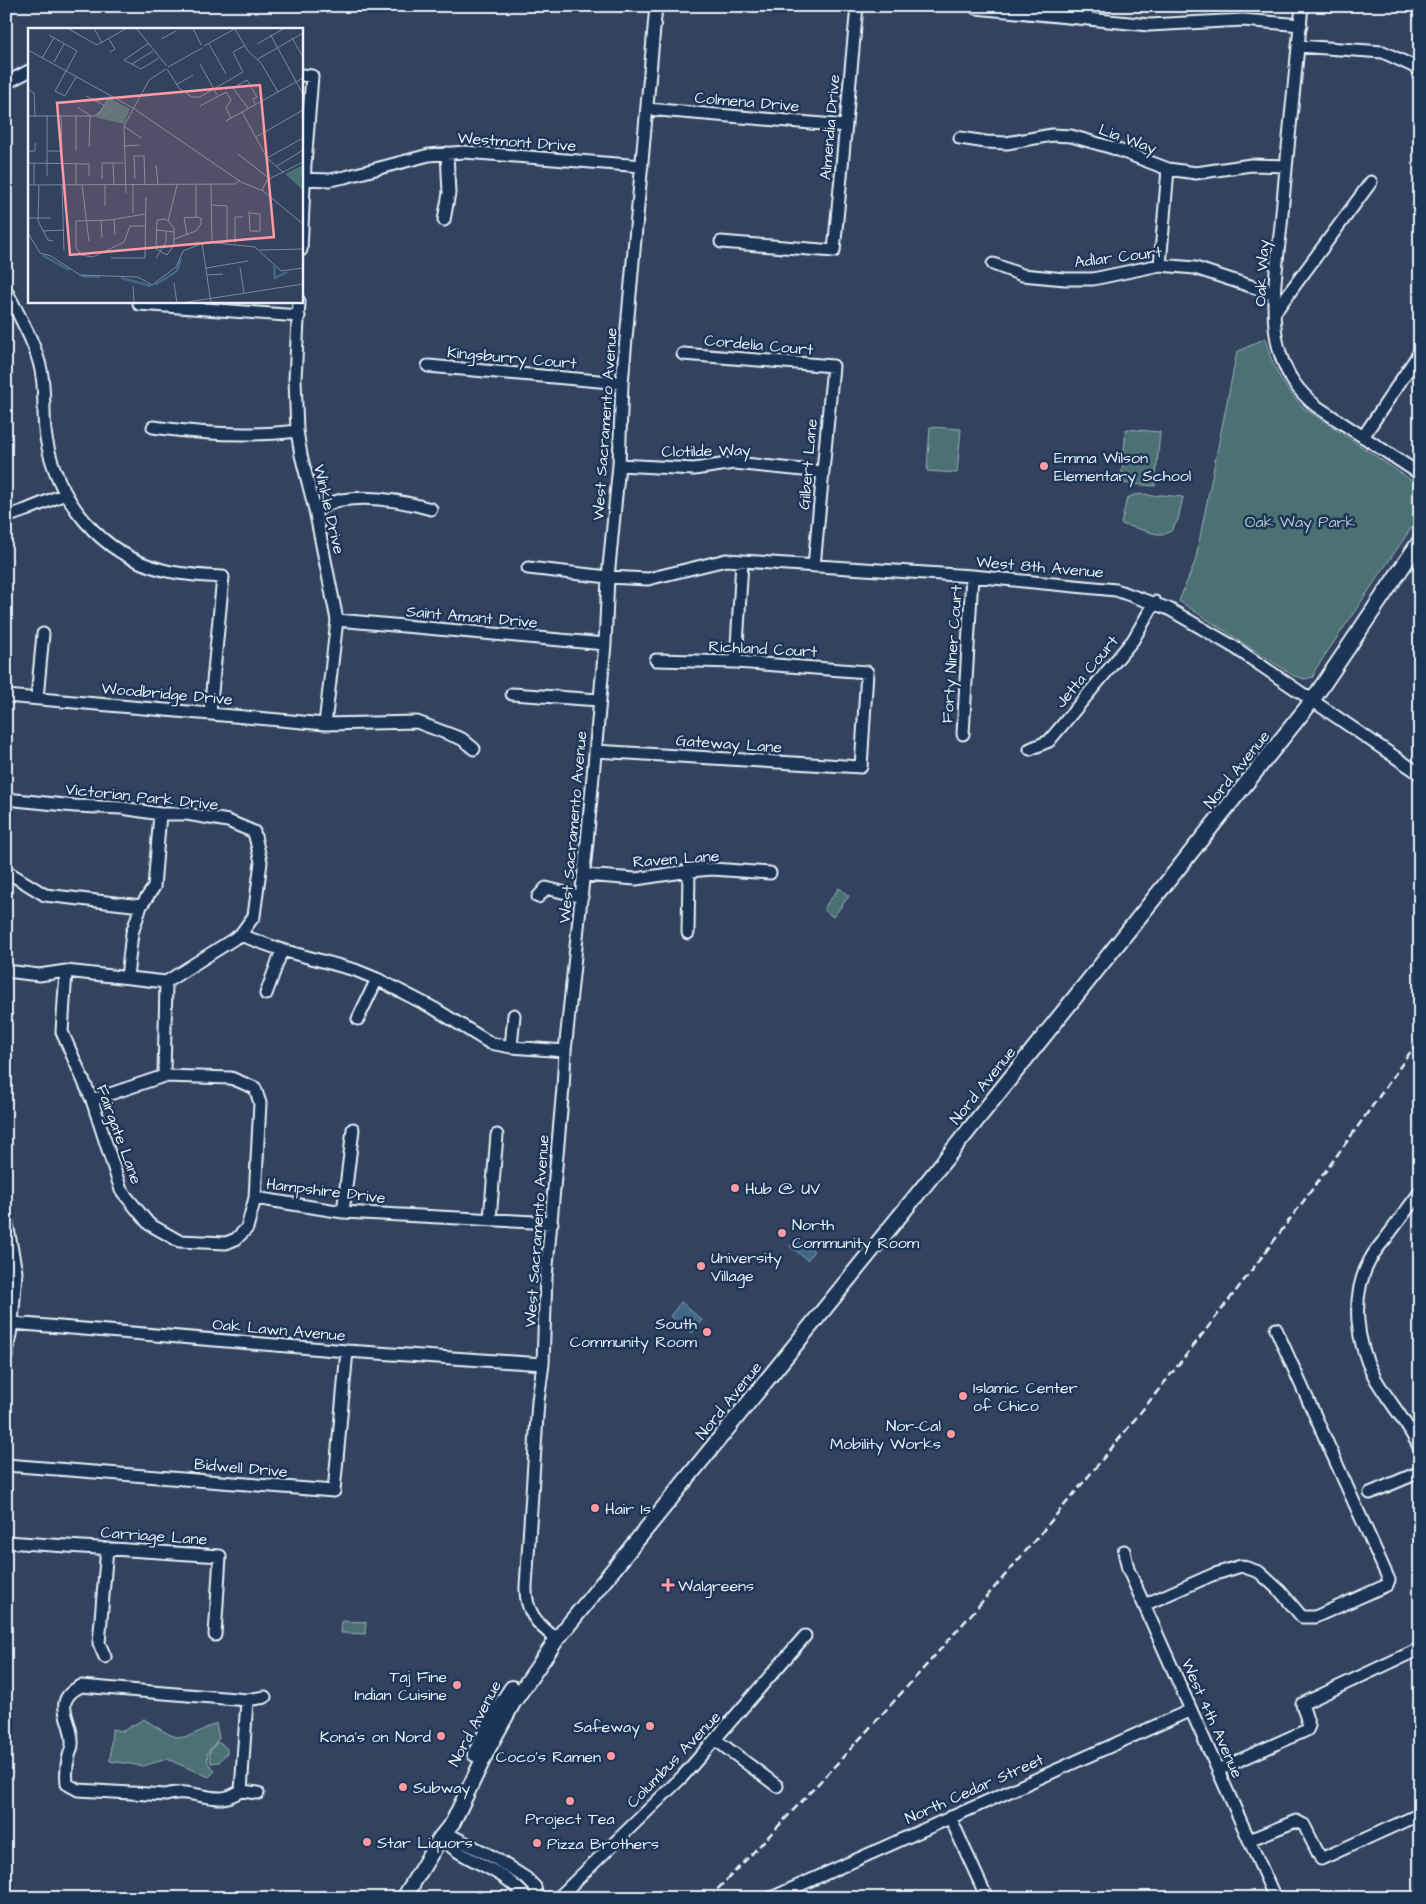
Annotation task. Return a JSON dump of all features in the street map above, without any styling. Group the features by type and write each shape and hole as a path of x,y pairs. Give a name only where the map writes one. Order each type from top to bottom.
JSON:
{"main road":[{"name":"Nord Avenue","path":"404,1898 441,1837 446,1817 498,1709 541,1648 557,1638 967,1132 1312,701 1420,541"}],"street":[{"name":"West Sacramento Avenue","path":"557,1638 544,1630 532,1615 525,1599 538,1401 543,1364 546,1278 565,1051 596,751 608,577 619,465 622,383 656,6"},
{"name":"Almendia Drive","path":"721,242 834,251 856,6"},
{"name":"Oak Way","path":"1302,6 1275,294 1276,333 1280,353 1289,376 1297,389 1316,406 1420,474"},
{"path":"976,7 1149,25 1243,20 1300,25"},
{"path":"1298,46 1383,52 1417,68"},
{"path":"6,83 28,72"},
{"path":"302,75 312,76 303,179 302,214"},
{"name":"Colmena Drive","path":"647,109 846,126"},
{"name":"Lia Way","path":"960,138 1007,143 1052,135 1071,136 1113,148 1168,169 1196,173 1251,165 1286,166"},
{"path":"444,220 449,193 447,153"},
{"name":"Westmont Drive","path":"303,179 330,180 346,178 429,155 447,153 480,153 642,166"},
{"path":"1160,265 1168,169"},
{"path":"1275,312 1371,182"},
{"name":"Adlar Court","path":"993,264 1022,275 1093,279 1160,265 1195,268 1275,294"},
{"path":"6,290 36,352 41,369 45,390 47,444 55,472 65,494 86,524 120,552 161,570 223,577 210,713"},
{"name":"Winkle Drive","path":"299,302 295,379 297,431 306,480 315,510 338,620 325,724"},
{"path":"139,304 299,316"},
{"path":"1363,437 1420,352"},
{"name":"Cordelia Court","path":"684,354 833,366"},
{"name":"Kingsburry Court","path":"428,366 622,383"},
{"name":"Gilbert Lane","path":"814,566 833,366"},
{"path":"153,427 229,436 297,431"},
{"name":"Clotilde Way","path":"619,465 694,469 734,463 823,472"},
{"path":"6,516 65,494"},
{"path":"315,510 340,500 368,498 409,503 431,509"},
{"name":"West 8th Avenue","path":"528,568 608,577 648,579 726,560 972,576 1116,590 1155,602 1234,647 1420,774"},
{"path":"736,662 742,562"},
{"name":"Forty Niner Court","path":"963,734 972,576"},
{"name":"Jetta Court","path":"1030,749 1049,741 1133,640 1155,602"},
{"name":"Saint Amant Drive","path":"338,620 604,644"},
{"path":"38,698 43,634"},
{"name":"Richland Court","path":"656,660 736,662 866,672 861,767"},
{"path":"512,694 599,700"},
{"name":"Woodbridge Drive","path":"6,696 325,724 417,722 462,738 474,748"},
{"name":"Gateway Lane","path":"596,751 861,767"},
{"name":"Victorian Park Drive","path":"6,799 75,806 122,808 160,814 187,814 228,821 254,832 261,862 254,916 240,935 166,982"},
{"path":"127,976 132,933 141,906 154,887 160,814"},
{"name":"Raven Lane","path":"584,875 636,879 712,869 770,873"},
{"path":"6,871 45,895 141,906"},
{"path":"688,933 689,871"},
{"path":"538,897 546,888 582,898"},
{"path":"240,935 282,950 355,970 377,979 435,1009 490,1043 511,1047 565,1051"},
{"path":"266,994 282,950"},
{"path":"6,971 39,975 66,971 127,976 166,982 164,1076"},
{"name":"Fairgate Lane","path":"66,971 62,1032 92,1100 121,1190 149,1224 179,1242 226,1242 236,1239 247,1228 255,1198"},
{"path":"358,1019 377,979"},
{"path":"511,1047 514,1015"},
{"name":"Hampshire Drive","path":"92,1100 164,1076 231,1078 255,1088 260,1104 255,1198 343,1212 552,1223"},
{"path":"343,1212 352,1129"},
{"path":"490,1219 497,1136"},
{"path":"1420,1192 1370,1260 1361,1283 1358,1309 1359,1331 1364,1353 1375,1378 1413,1434 1420,1449"},
{"path":"6,1218 16,1272 12,1323 6,1358"},
{"name":"Oak Lawn Avenue","path":"12,1323 347,1351 543,1364"},
{"path":"1144,1605 1212,1575 1241,1566 1259,1572 1280,1591 1302,1617 1315,1617 1387,1585 1390,1580 1276,1329"},
{"name":"Bidwell Drive","path":"6,1465 334,1491 347,1351"},
{"path":"1370,1493 1420,1472"},
{"name":"Carriage Lane","path":"6,1542 220,1556 215,1635"},
{"path":"105,1657 99,1643 106,1548"},
{"name":"West 4th Avenue","path":"1124,1551 1128,1569 1275,1898"},
{"name":"Columbus Avenue","path":"558,1898 677,1782 716,1740 805,1636"},
{"path":"1218,1770 1307,1730 1309,1726 1302,1704 1418,1650 1420,1652"},
{"path":"258,1793 241,1791 222,1798 175,1792 166,1795 78,1790 67,1784 66,1770 72,1745 64,1707 66,1697 71,1691 81,1686 247,1700 265,1697"},
{"path":"241,1791 247,1700"},
{"name":"North Cedar Street","path":"771,1898 1191,1710"},
{"path":"716,1740 777,1786"},
{"path":"1249,1840 1296,1821 1300,1822 1304,1825 1320,1859 1420,1814"},
{"path":"950,1817 987,1898"},
{"path":"441,1837 449,1847 511,1882 527,1898"},
{"path":"441,1837 454,1837 494,1857 526,1878 535,1887 537,1898"}],"green space":[{"name":"Oak Way Park","path":"1265,338 1271,359 1279,376 1304,408 1420,486 1420,515 1315,670 1313,677 1305,679 1294,676 1179,601 1195,562 1237,352"},
{"path":"930,427 961,429 957,473 927,471"},
{"path":"1126,429 1160,432 1155,486 1121,483"},
{"path":"1146,494 1152,496 1183,497 1178,520 1171,531 1165,534 1157,534 1121,524 1127,498"},
{"path":"839,888 849,896 833,917 823,909"},
{"path":"342,1621 366,1622 365,1634 341,1633"},
{"path":"144,1719 165,1732 179,1737 194,1734 216,1723 219,1738 207,1754 208,1763 215,1771 209,1777 167,1759 143,1766 110,1761 112,1729 123,1731"},
{"path":"216,1743 221,1743 227,1749 227,1753 219,1762 211,1763 209,1753"}],"water":[{"path":"797,1237 814,1251 807,1260 790,1246"},
{"path":"681,1302 702,1320 692,1333 670,1316"}],"railway":[{"path":"709,1898 900,1695 1082,1483 1170,1375 1256,1264 1420,1038"}],"place":[{"name":"Emma Wilson Elementary School","path":"1044,466"},
{"name":"Hub @ UV","path":"735,1188"},
{"name":"North Community Room","path":"782,1233"},
{"name":"University Village","path":"701,1266"},
{"name":"South Community Room","path":"707,1332"},
{"name":"Islamic Center of Chico","path":"963,1396"},
{"name":"Nor-Cal Mobility Works","path":"951,1434"},
{"name":"Hair Is","path":"595,1508"},
{"name":"Walgreens","path":"668,1585"},
{"name":"Taj Fine Indian Cuisine","path":"457,1685"},
{"name":"Safeway","path":"650,1726"},
{"name":"Kona's on Nord","path":"441,1736"},
{"name":"Coco's Ramen","path":"611,1756"},
{"name":"Subway","path":"403,1787"},
{"name":"Project Tea","path":"570,1801"},
{"name":"Star Liquors","path":"367,1842"},
{"name":"Pizza Brothers","path":"537,1843"}]}
